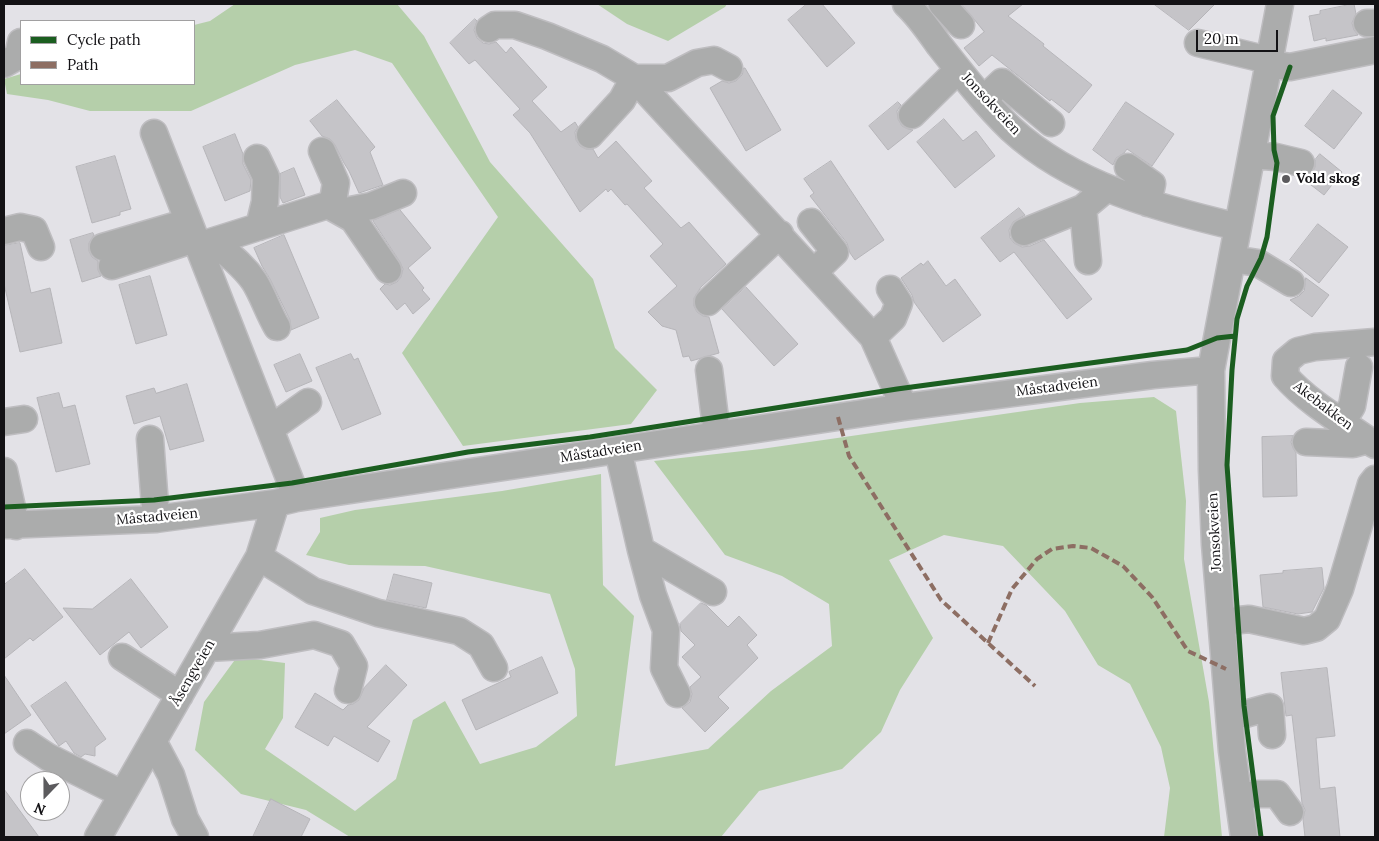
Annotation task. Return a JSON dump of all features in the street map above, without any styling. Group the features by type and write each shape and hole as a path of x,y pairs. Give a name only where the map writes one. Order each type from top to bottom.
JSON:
{"street":[{"path":"942,4 961,25"},
{"name":"Jonsokveien","path":"1244,837 1230,714 1214,516 1211,370 1280,4"},
{"name":"Jonsokveien","path":"913,6 958,70 1010,128 1043,154 1107,188 1190,216 1238,227"},
{"path":"489,29 495,25 515,25 602,59 634,78 780,234 873,337 904,406"},
{"path":"4,64 18,56 20,38"},
{"path":"1198,43 1290,67 1375,50"},
{"path":"634,78 668,78 697,62 714,60 729,68"},
{"path":"912,115 958,70"},
{"path":"590,135 622,100 634,78"},
{"path":"984,99 1002,82 1051,123"},
{"path":"154,133 199,237 270,429 287,501"},
{"path":"322,151 336,183 333,201 335,208 353,219 388,270"},
{"path":"1252,155 1276,156 1301,163"},
{"path":"257,158 266,177 265,202 259,227"},
{"path":"1128,167 1152,184 1148,203"},
{"path":"1024,232 1083,208 1107,188"},
{"path":"107,257 199,237 259,227 335,208 371,206 402,193"},
{"path":"1083,208 1088,261"},
{"path":"811,222 835,252 814,272"},
{"path":"4,231 20,227 34,230 41,247"},
{"path":"708,302 780,234"},
{"path":"199,237 243,267 254,282 277,327"},
{"path":"1232,259 1258,263 1291,283"},
{"path":"873,337 893,318 899,303 890,289"},
{"name":"Akebakken","path":"1372,443 1294,386 1285,376 1286,361 1298,351 1315,347 1375,342"},
{"path":"1342,422 1352,406 1359,367"},
{"path":"709,370 717,435"},
{"name":"Måstadveien","path":"4,471 10,526 156,519 287,501 904,406 1143,376 1211,370"},
{"path":"270,429 308,402"},
{"path":"150,438 156,519"},
{"path":"1306,442 1372,443"},
{"path":"618,450 641,550 653,595 666,630 664,668 677,694"},
{"path":"1222,622 1249,619 1304,631 1316,628 1327,619 1340,589 1371,484 1375,479"},
{"name":"Åsengveien","path":"98,837 207,648 287,501"},
{"path":"641,550 713,592"},
{"path":"258,557 313,591 378,613 459,631 481,645 494,668"},
{"path":"207,648 260,645 314,635 342,644 354,666 348,690"},
{"path":"122,657 180,695"},
{"path":"1230,714 1246,714 1270,708 1272,735"},
{"path":"153,741 171,774 185,819 195,837"},
{"path":"27,743 48,757 122,794"},
{"path":"1239,798 1255,794 1277,794 1290,812"}],"green space":[{"path":"235,4 397,4 424,36 490,162 593,279 615,348 657,390 631,424 463,446 402,353 498,217 392,63 355,50 295,65 191,111 90,111 48,100 7,94 4,79 20,74 20,85 195,85 195,25 210,21"},
{"path":"597,4 727,4 668,41 627,24"},
{"path":"1154,397 1176,411 1186,501 1184,559 1209,702 1222,837 1164,837 1170,788 1161,747 1130,684 1098,665 1065,611 1003,546 944,535 889,560 933,638 900,690 881,732 842,769 759,791 721,837 350,837 306,810 241,794 195,750 204,702 237,657 285,663 283,718 265,749 355,811 396,779 413,720 445,701 480,764 536,747 577,716 575,669 550,594 425,566 349,565 306,555 320,532 320,518 355,510 502,491 601,474 603,585 634,616 615,766 708,749 771,691 832,646 829,604 782,576 725,555 654,461 761,449 1080,403"}],"building":[{"path":"807,4 822,4 855,43 827,67 788,20"},
{"path":"962,4 1023,4 1008,16 1092,85 1069,113 1051,99 1050,101 992,55 979,66 964,48 984,32"},
{"path":"1154,4 1215,4 1189,30"},
{"path":"1354,4 1356,14 1352,23 1358,35 1326,41 1326,38 1314,41 1309,16 1320,14 1320,11"},
{"path":"475,19 477,21 474,30 477,38 483,43 496,42 506,53 511,47 547,87 532,101 561,132 575,122 578,127 575,132 576,140 580,146 586,149 593,149 598,158 616,141 652,181 644,188 681,228 689,222 726,264 701,287 694,298 694,306 697,312 709,317 719,353 691,361 689,356 683,357 676,330 662,326 648,312 677,286 650,256 663,244 611,189 608,192 606,189 580,212 530,133 513,115 520,109 475,60 469,64 450,43"},
{"path":"744,68 781,130 746,151 710,88 722,81 729,83 736,81 742,75"},
{"path":"1333,90 1362,113 1334,149 1305,126"},
{"path":"337,100 375,147 370,152 383,185 359,193 335,145 330,139 322,136 310,121"},
{"path":"898,102 901,105 897,111 898,119 902,126 913,130 888,150 869,126"},
{"path":"1126,102 1174,134 1152,166 1127,149 1116,158 1113,165 1093,150"},
{"path":"944,119 963,141 976,131 995,156 955,188 917,142"},
{"path":"235,134 243,154 243,164 251,180 250,191 225,201 203,147"},
{"path":"1320,154 1342,172 1324,195 1302,178 1312,173 1315,167 1315,160"},
{"path":"115,156 131,209 120,212 120,215 92,223 76,167"},
{"path":"831,161 884,240 855,260 850,253 847,243 810,196 814,193 804,179"},
{"path":"294,168 305,195 283,203 280,197 280,174"},
{"path":"1019,208 1025,215 1013,222 1009,230 1010,238 1014,243 1022,247 1044,240 1092,299 1067,319 1014,252 1000,262 981,238"},
{"path":"400,210 431,248 408,268 430,299 413,314 405,303 397,310 380,289 385,284 390,285 397,282 401,277 403,269 373,221"},
{"path":"1318,224 1348,247 1319,283 1290,260"},
{"path":"93,233 94,235 89,243 89,251 92,257 98,261 98,270 101,276 82,282 70,240"},
{"path":"284,235 319,318 291,330 290,320 254,248"},
{"path":"20,243 31,293 50,288 62,343 20,352 4,284 4,246"},
{"path":"928,261 946,286 955,279 981,315 943,342 914,302 912,295 901,278 921,263 923,265"},
{"path":"150,276 167,335 136,344 119,285"},
{"path":"1306,278 1329,295 1312,317 1290,300 1299,296 1304,291"},
{"path":"746,287 798,344 774,366 722,309"},
{"path":"300,354 312,381 286,392 274,365"},
{"path":"351,354 354,360 358,358 381,414 342,430 316,368"},
{"path":"187,384 204,441 170,450 160,416 134,424 126,396 154,388 156,393"},
{"path":"59,393 63,408 75,405 90,464 56,472 37,398"},
{"path":"1293,436 1291,442 1296,453 1297,496 1263,497 1262,437"},
{"path":"1322,568 1324,588 1312,612 1298,614 1263,607 1260,575"},
{"path":"25,569 63,617 33,641 30,638 4,659 4,585"},
{"path":"394,574 432,583 426,608 387,600"},
{"path":"131,579 168,627 141,648 129,632 100,655 63,608 92,609"},
{"path":"701,603 706,605 728,627 739,616 757,635 747,645 758,658 718,697 729,708 705,732 682,708 690,702 692,694 690,687 701,677 682,657 695,645 681,631 680,624"},
{"path":"542,657 558,693 476,730 462,700 511,677 509,672"},
{"path":"386,665 407,685 367,727 390,741 378,762 334,736 328,746 295,727 315,693 343,710 348,705 359,700 364,688"},
{"path":"1327,668 1335,736 1316,738 1320,789 1335,787 1340,837 1305,837 1303,819 1305,810 1302,803 1292,715 1286,716 1281,673"},
{"path":"4,675 31,715 4,734"},
{"path":"66,682 106,739 95,747 95,756 85,754 81,757 74,753 66,741 59,746 31,706"},
{"path":"4,789 20,811 20,821 27,821 39,837 4,837"},
{"path":"271,799 310,819 301,837 253,837"}],"marked path":[{"path":"838,417 849,456 941,600 1035,686"},
{"path":"988,643 1012,589 1037,559 1052,549 1073,546 1091,548 1123,566 1152,597 1188,651 1226,669"}],"cycle path":[{"path":"1261,837 1244,706 1227,465 1232,370 1237,319 1247,286 1261,258 1267,237 1277,163 1274,150 1273,116 1290,67"},
{"path":"4,507 154,500 292,483 468,452 590,437 897,389 1187,350 1217,338 1235,336"}],"place":[{"name":"Vold skog","path":"1286,179"}]}
